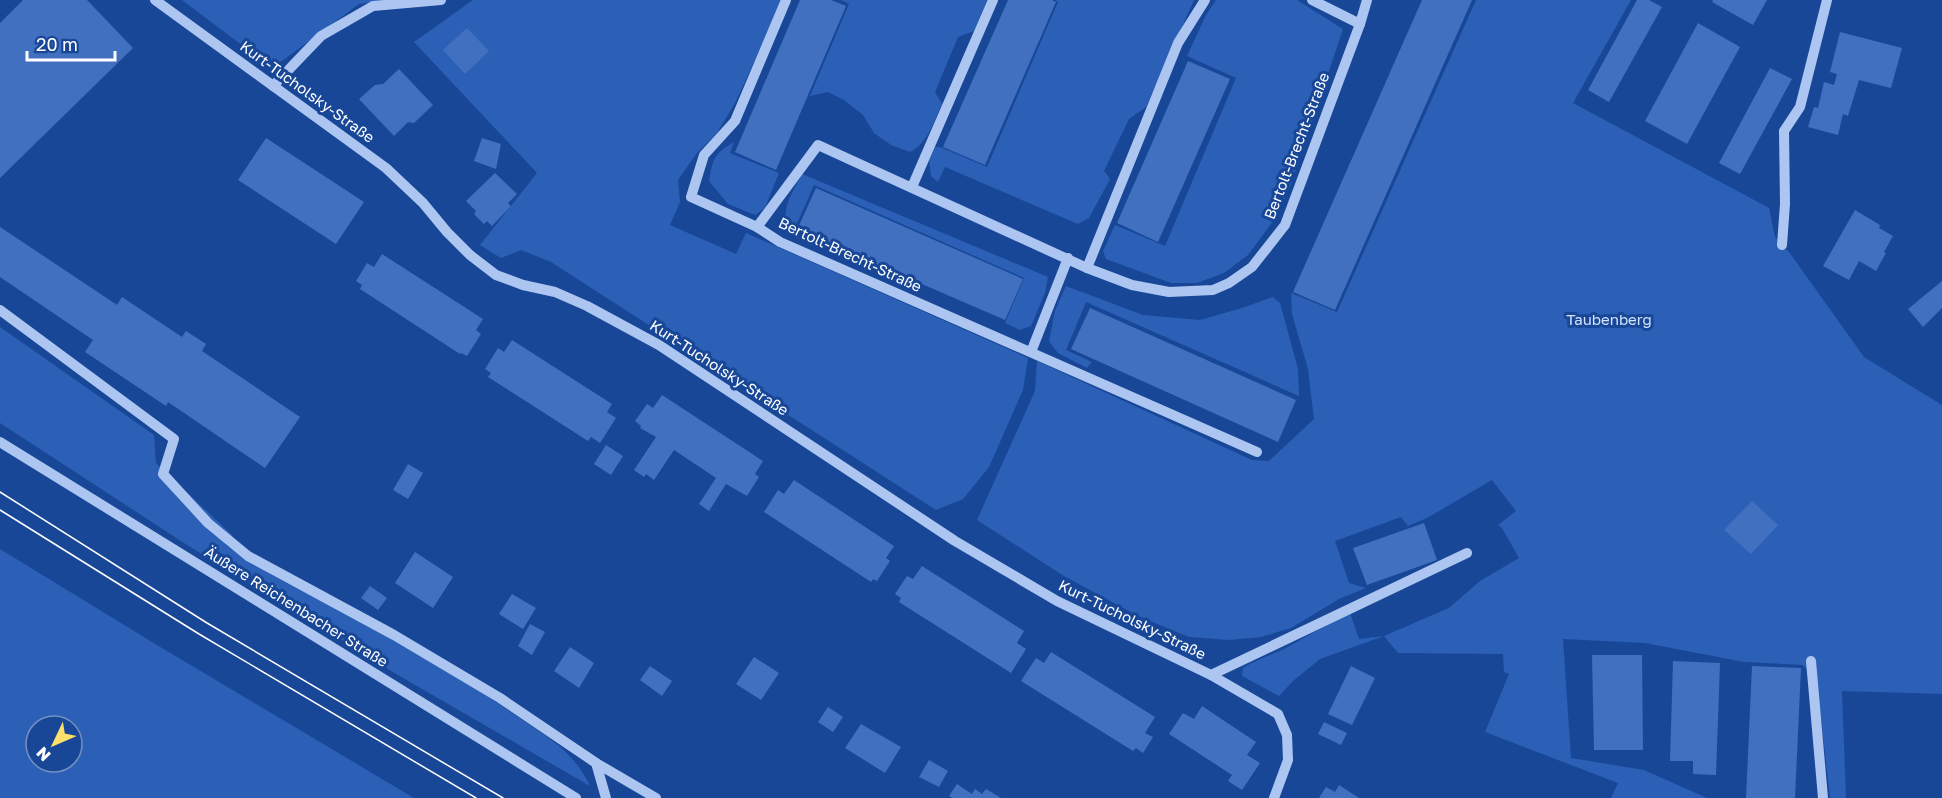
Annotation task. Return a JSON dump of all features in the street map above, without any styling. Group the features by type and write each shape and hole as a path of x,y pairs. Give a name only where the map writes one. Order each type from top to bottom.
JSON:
{"street":[{"name":"Kurt-Tucholsky-Straße","path":"155,0 386,168 423,203 470,255 496,275 523,285 555,292 587,306 658,345 966,547 1057,601 1211,675 1278,714 1287,735 1288,760 1274,798"},
{"path":"273,86 321,36 373,6 441,0"},
{"name":"Bertolt-Brecht-Straße","path":"786,0 735,121 704,155 691,197 757,226 780,242 1257,452"},
{"path":"912,187 993,0"},
{"path":"1087,268 1178,43 1205,0"},
{"path":"1312,0 1360,24"},
{"name":"Bertolt-Brecht-Straße","path":"757,226 818,145 1087,268 1132,285 1169,292 1213,290 1229,283 1252,267 1285,225 1367,0"},
{"path":"1782,245 1785,204 1784,131 1800,107 1827,0"},
{"path":"1030,352 1068,258"},
{"path":"0,310 174,439 163,474 208,523 248,556 404,640 500,698 596,763 656,798"},
{"name":"Äußere Reichenbacher Straße","path":"0,442 576,798"},
{"path":"1211,675 1467,553"},
{"path":"1811,661 1823,798"},
{"path":"596,763 606,798"}],"green space":[{"path":"182,0 411,0 359,4 282,61 273,65 263,61"},
{"path":"473,0 783,0 735,103 717,133 697,153 678,180 680,202 670,225 736,254 746,233 1028,358 1023,390 989,467 963,499 936,510 551,262 521,250 501,258 480,245 537,173 414,42"},
{"path":"841,0 987,0 974,31 958,37 935,92 942,104 926,137 910,152 891,145 874,133 863,115 844,100 828,92 810,96 849,4"},
{"path":"1055,0 1194,0 1146,107 1129,119 1104,171 1110,179 1089,218 1078,224 945,167 938,182 931,176 929,161 935,147 940,147 987,167 1058,2"},
{"path":"1216,0 1297,0 1343,29 1290,187 1276,217 1248,255 1224,273 1197,283 1171,283 1106,259 1103,251 1115,225 1165,246 1236,78 1187,56 1206,15"},
{"name":"Taubenberg","path":"1476,0 1631,0 1573,103 1769,208 1775,237 1789,252 1864,357 1942,405 1942,694 1842,691 1846,798 1830,798 1820,709 1814,678 1803,665 1744,662 1645,643 1563,639 1571,758 1644,770 1707,798 1611,798 1618,783 1485,732 1509,674 1504,672 1503,654 1398,653 1384,636 1449,608 1480,581 1519,558 1498,525 1516,511 1492,480 1427,518 1408,526 1401,517 1335,541 1349,583 1366,588 1339,599 1291,628 1261,637 1230,640 1189,637 1138,616 1064,576 977,520 1035,391 1037,361 1252,460 1269,461 1314,419 1308,369 1292,314 1291,293 1337,312"},
{"path":"734,142 730,153 779,173 765,208 755,215 728,204 709,181 716,157"},
{"path":"802,174 1048,277 1045,293 1031,326 1020,330 1005,323 1024,278 814,185 794,230 820,242 815,245 795,237 786,225 785,218 788,202"},
{"path":"1066,286 1143,315 1200,320 1273,297 1280,303 1298,369 1299,396 1086,302 1066,350 1092,362 1087,368 1058,353 1049,341 1055,311"},
{"path":"0,327 154,435 156,463 232,535 225,544 262,569 401,642 483,693 558,745 576,763 590,786 391,671 184,543 0,423"},
{"path":"0,549 152,642 414,798 0,798"},
{"path":"1350,613 1359,639 1384,636 1320,659 1279,696 1242,676 1243,668 1248,665 1282,650"}],"building":[{"path":"23,0 87,0 133,48 0,178 0,23"},
{"path":"800,0 831,0 846,6 776,170 735,152"},
{"path":"1008,0 1052,0 1056,2 985,165 943,147"},
{"path":"1422,0 1472,0 1335,310 1293,292"},
{"path":"1637,0 1649,0 1662,7 1609,102 1588,90"},
{"path":"1713,0 1767,0 1753,25 1712,2"},
{"path":"1698,23 1740,47 1687,144 1645,121"},
{"path":"467,28 489,51 465,74 443,50"},
{"path":"1840,32 1902,48 1891,88 1859,80 1848,116 1843,114 1838,135 1808,127 1814,107 1818,108 1824,82 1834,85 1837,74 1830,72"},
{"path":"1188,61 1230,79 1158,242 1117,223"},
{"path":"1770,68 1792,79 1740,174 1719,163"},
{"path":"399,69 433,105 414,123 408,122 394,136 359,99 375,85 383,84"},
{"path":"266,138 364,202 336,244 238,180"},
{"path":"482,138 501,144 496,169 474,161"},
{"path":"495,173 517,194 508,203 511,206 492,226 487,221 484,224 466,201"},
{"path":"816,188 1023,279 1005,320 797,230"},
{"path":"1855,210 1893,236 1876,271 1859,261 1849,280 1823,266"},
{"path":"0,227 117,305 122,297 182,337 186,331 206,344 202,351 300,417 265,468 168,402 166,406 85,352 93,340 0,277"},
{"path":"382,254 483,319 476,330 481,334 467,356 460,354 360,289 362,285 356,281 367,263 374,267"},
{"path":"1942,281 1942,308 1923,327 1908,309"},
{"path":"1090,308 1296,400 1278,442 1071,349"},
{"path":"512,340 612,404 607,412 616,418 600,443 591,437 588,441 488,377 491,373 485,369 498,348 504,352"},
{"path":"662,395 763,461 755,474 759,477 747,496 726,484 709,511 699,504 716,478 674,450 654,480 634,470 656,437 640,428 641,426 635,421 647,404 653,408"},
{"path":"606,445 623,456 611,475 594,464"},
{"path":"408,464 423,473 408,499 393,490"},
{"path":"794,480 894,546 886,558 890,561 877,581 873,579 871,582 764,512 778,490 784,494"},
{"path":"1752,501 1778,525 1751,554 1724,530"},
{"path":"1424,523 1437,560 1367,585 1353,548"},
{"path":"415,552 453,577 433,608 395,583"},
{"path":"922,566 1024,631 1017,643 1026,649 1011,673 899,602 901,598 895,594 907,576 913,579"},
{"path":"370,586 387,598 378,610 361,598"},
{"path":"512,594 536,608 523,629 499,614"},
{"path":"530,624 545,632 532,655 518,646"},
{"path":"570,647 594,663 579,688 554,671"},
{"path":"1051,652 1155,717 1145,733 1153,737 1143,753 1136,748 1133,751 1021,681 1036,658 1044,663"},
{"path":"1592,655 1642,655 1643,750 1594,750"},
{"path":"754,657 779,673 761,700 736,684"},
{"path":"1673,661 1720,663 1716,775 1693,774 1693,761 1670,761"},
{"path":"650,666 672,681 662,696 640,680"},
{"path":"1351,666 1375,678 1352,725 1328,714"},
{"path":"1752,666 1801,668 1795,798 1746,798"},
{"path":"1202,706 1256,742 1247,755 1260,763 1242,790 1228,781 1232,775 1169,734 1183,713 1194,719"},
{"path":"828,707 843,717 833,732 818,722"},
{"path":"1324,722 1347,733 1341,745 1318,734"},
{"path":"861,724 901,747 885,773 845,748"},
{"path":"929,760 948,771 939,787 919,777"},
{"path":"957,784 972,794 975,789 982,794 986,789 1001,798 953,798 949,796"},
{"path":"1339,785 1359,798 1319,798 1326,787 1335,792"}],"tram line":[{"path":"0,492 207,623 503,798"},
{"path":"0,510 199,634 476,798"}]}
